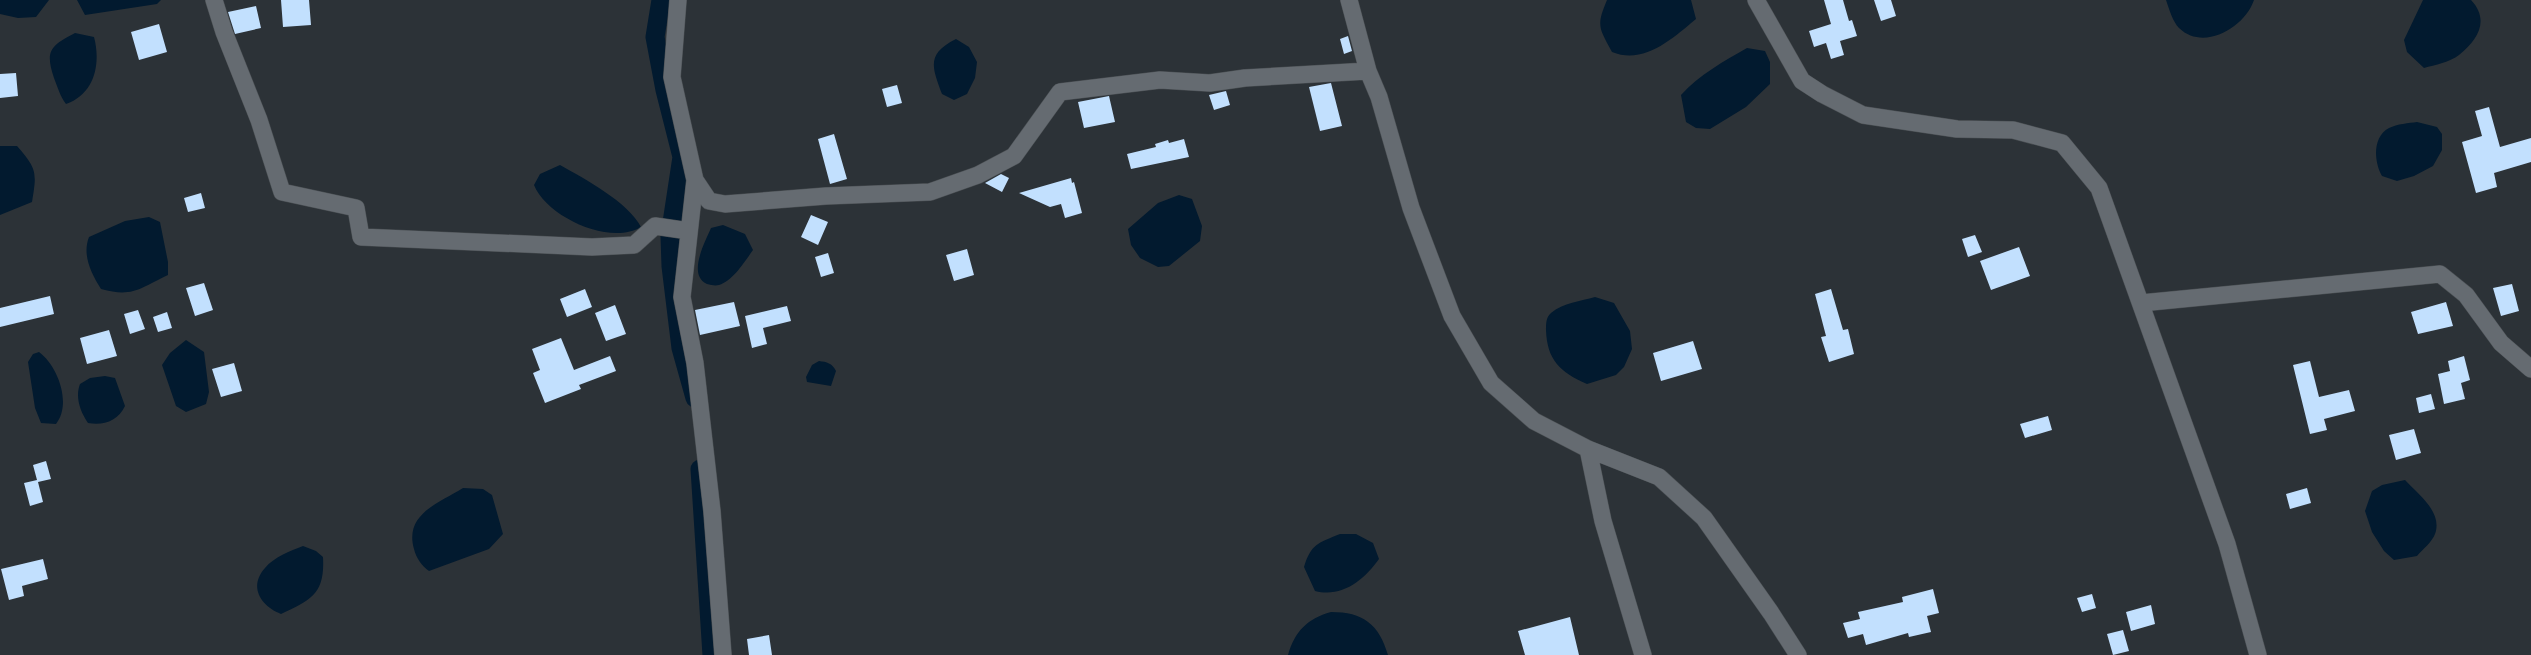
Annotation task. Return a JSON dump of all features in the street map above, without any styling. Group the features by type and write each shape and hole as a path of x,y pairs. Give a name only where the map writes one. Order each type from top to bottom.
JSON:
{"street":[{"path":"214,0 224,32 259,120 282,192 356,208 361,237 592,247 634,245 656,226 689,231"},
{"path":"678,0 672,77 695,180 682,297 697,379 712,511 723,655"},
{"path":"1349,0 1368,71 1380,97 1412,208 1452,316 1491,384 1534,421 1588,449 1660,477 1704,518 1771,613 1798,655"},
{"path":"1756,0 1802,81 1822,94 1864,115 1957,129 2013,130 2062,143 2099,188 2227,544 2258,655"},
{"path":"695,180 709,201 725,204 826,196 930,192 978,175 1014,156 1060,92 1160,80 1210,83 1244,78 1368,71"},
{"path":"2141,303 2440,274 2466,295 2501,343 2531,369"},
{"path":"1588,449 1603,521 1643,655"}],"water":[{"path":"0,0 49,0 36,17 18,18 0,14"},
{"path":"77,0 161,0 157,4 85,15"},
{"path":"1607,0 1691,0 1696,19 1657,48 1646,53 1624,55 1612,52 1600,27 1601,16"},
{"path":"2166,0 2254,0 2242,19 2233,27 2211,37 2200,38 2189,35 2179,28 2173,19"},
{"path":"2423,0 2471,0 2477,7 2481,22 2472,43 2459,55 2447,61 2424,68 2407,52 2404,40"},
{"path":"75,33 94,37 97,57 96,67 94,76 84,93 66,104 51,69 50,55 55,46"},
{"path":"956,39 969,47 977,62 975,78 967,94 954,100 942,94 934,69 934,62 940,50"},
{"path":"1747,48 1765,51 1770,62 1770,84 1746,107 1710,129 1696,128 1686,122 1681,95 1704,75"},
{"path":"2417,122 2437,127 2442,134 2442,150 2433,166 2414,176 2397,181 2382,176 2377,164 2376,150 2377,143 2383,132 2392,127"},
{"path":"0,146 17,146 32,166 35,184 32,202 0,215"},
{"path":"560,165 593,184 616,200 635,218 641,227 628,232 613,233 597,230 581,225 552,208 541,197 534,185 540,174"},
{"path":"1179,195 1192,199 1202,226 1200,241 1169,266 1158,267 1140,258 1131,245 1128,229 1158,203"},
{"path":"149,217 160,222 168,262 168,275 143,288 129,292 112,292 101,289 94,277 87,257 87,244 89,237 125,221"},
{"path":"723,225 745,234 753,250 734,275 724,283 719,285 707,284 701,280 698,273 699,258 711,228"},
{"path":"1595,297 1614,303 1630,331 1632,349 1624,367 1616,375 1587,384 1562,370 1552,357 1547,340 1546,323 1549,315 1561,307"},
{"path":"186,340 204,352 209,392 206,404 186,412 176,406 162,365 170,353"},
{"path":"39,352 52,366 61,386 63,406 61,416 56,424 41,423 35,408 28,362 33,354"},
{"path":"819,361 829,363 836,371 831,386 807,382 806,377 812,365"},
{"path":"105,376 115,378 125,406 114,419 110,421 99,424 88,423 79,404 78,394 80,384 90,378"},
{"path":"2405,480 2428,504 2436,518 2437,526 2432,540 2417,556 2394,560 2384,551 2372,532 2365,511 2372,491 2382,485"},
{"path":"463,488 483,489 492,495 503,534 489,549 429,571 416,556 412,537 414,527 419,518 426,511"},
{"path":"1340,534 1356,534 1373,543 1379,559 1366,574 1352,586 1334,592 1315,591 1304,567 1309,553 1316,545"},
{"path":"303,546 316,551 323,557 322,579 314,594 301,604 281,614 268,606 259,595 257,589 260,575 273,561 282,555"},
{"path":"1331,612 1352,614 1361,617 1368,622 1380,635 1388,655 1288,655 1294,639 1303,627 1315,618"}],"building":[{"path":"281,0 309,0 311,25 283,27"},
{"path":"1824,0 1843,0 1849,21 1852,20 1857,36 1840,41 1844,55 1831,59 1826,43 1814,47 1809,31 1831,24"},
{"path":"1874,0 1891,0 1896,16 1881,21"},
{"path":"256,6 261,28 235,34 228,12"},
{"path":"159,24 167,52 139,60 131,32"},
{"path":"1348,36 1352,51 1344,54 1340,39"},
{"path":"16,73 18,96 0,98 0,74"},
{"path":"1331,83 1342,126 1320,131 1309,87"},
{"path":"897,85 902,103 887,107 882,89"},
{"path":"1226,91 1230,105 1214,110 1209,95"},
{"path":"1109,96 1115,122 1084,128 1078,102"},
{"path":"2489,107 2500,147 2531,138 2531,162 2494,173 2497,187 2476,193 2462,142 2482,136 2475,111"},
{"path":"834,134 847,179 830,184 818,139"},
{"path":"1184,139 1189,157 1131,169 1127,154 1156,147 1155,144 1168,140 1169,143"},
{"path":"1001,174 1009,178 1002,192 985,183"},
{"path":"1071,178 1072,183 1074,182 1082,213 1065,218 1061,204 1050,207 1019,193"},
{"path":"201,193 205,208 188,212 184,198"},
{"path":"811,215 828,222 818,245 801,237"},
{"path":"1975,235 1982,252 1968,257 1962,239"},
{"path":"2019,247 2030,276 1991,290 1980,261"},
{"path":"967,249 974,275 954,281 946,255"},
{"path":"828,253 834,273 821,277 815,257"},
{"path":"204,283 213,310 195,316 186,288"},
{"path":"2512,284 2519,311 2501,316 2493,288"},
{"path":"585,289 592,307 567,317 560,299"},
{"path":"1831,289 1843,330 1848,329 1854,354 1829,362 1821,337 1826,336 1815,294"},
{"path":"50,296 54,314 0,327 0,308"},
{"path":"734,302 740,326 700,335 695,310"},
{"path":"2446,302 2453,326 2418,334 2411,312"},
{"path":"615,305 626,334 606,341 595,313"},
{"path":"787,306 791,321 763,328 767,344 752,348 745,316"},
{"path":"138,310 145,329 130,334 124,314"},
{"path":"167,312 172,328 158,332 153,317"},
{"path":"109,330 117,356 87,364 80,338"},
{"path":"561,338 574,370 610,356 616,371 579,385 581,389 545,403 533,373 540,370 532,349"},
{"path":"1693,341 1702,369 1661,381 1653,353"},
{"path":"2464,356 2470,380 2461,383 2465,399 2444,404 2438,374 2450,371 2448,361"},
{"path":"2310,361 2319,397 2349,390 2355,411 2324,419 2327,430 2310,434 2293,365"},
{"path":"234,363 242,391 221,397 212,369"},
{"path":"2431,394 2435,409 2419,413 2416,398"},
{"path":"2048,416 2052,430 2025,438 2020,424"},
{"path":"2414,429 2421,453 2396,460 2389,435"},
{"path":"46,461 51,479 38,482 43,502 30,506 24,483 37,480 33,465"},
{"path":"2307,488 2311,503 2290,509 2286,494"},
{"path":"43,559 48,579 22,586 24,596 9,600 1,569"},
{"path":"1933,589 1939,613 1927,616 1931,632 1909,637 1908,633 1866,645 1863,634 1848,638 1843,623 1860,619 1858,612 1903,602 1902,597"},
{"path":"2092,594 2096,608 2082,612 2077,598"},
{"path":"2151,605 2155,624 2131,631 2126,612"},
{"path":"1570,617 1579,655 1525,655 1518,631"},
{"path":"2123,630 2129,651 2113,655 2107,634"},
{"path":"769,635 772,655 749,655 747,639"}],"waterway":[{"path":"661,0 655,37 665,90 682,157 670,236 671,266 681,348 695,398"},
{"path":"700,469 712,655"}]}
